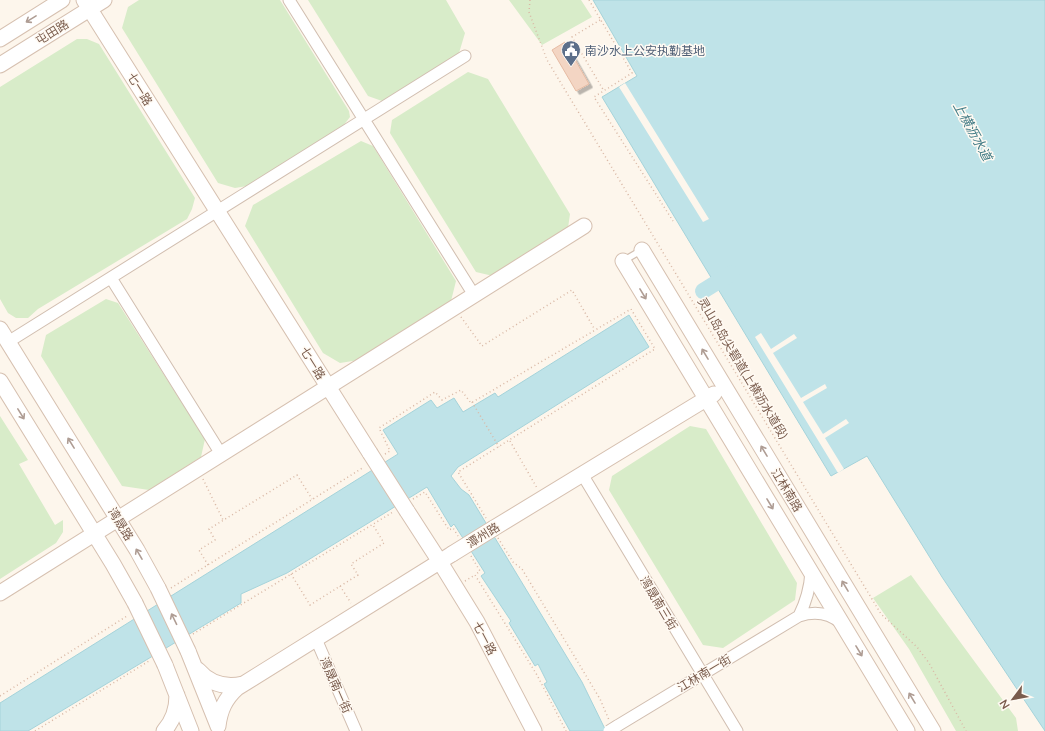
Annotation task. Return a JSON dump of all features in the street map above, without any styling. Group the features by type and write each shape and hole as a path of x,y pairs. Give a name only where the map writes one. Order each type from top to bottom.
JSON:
{"street":[{"name":"屯田路","path":"0,39 62,0"},
{"name":"屯田路","path":"0,65 86,5 104,0"},
{"path":"289,0 474,295"},
{"name":"七一路","path":"86,5 373,458 406,507 446,558 477,622 534,731"},
{"path":"8,342 465,56"},
{"path":"0,593 584,226"},
{"name":"江林南路","path":"642,250 933,731"},
{"name":"江林南路","path":"623,261 907,731"},
{"path":"111,278 221,454"},
{"name":"湾晟路","path":"0,329 163,589 189,643 195,667 219,729"},
{"path":"0,381 94,534 131,609 165,665 191,731"},
{"name":"潭州路","path":"219,729 219,719 223,705 232,693 243,684 494,528 725,388"},
{"name":"湾晟南三街","path":"582,474 737,731"},
{"path":"798,616 808,595 811,572"},
{"path":"798,616 820,613 832,617 843,624"},
{"name":"江林南一街","path":"613,728 798,616"},
{"name":"湾晟南一街","path":"316,639 356,731"},
{"path":"195,667 211,682 232,686 243,684"},
{"path":"164,731 174,716 177,705 177,694"}],"lane":[{"path":"623,261 642,250"}],"path":[{"name":"灵山岛岛尖碧道(上横沥水道段)","path":"530,0 529,12 547,60 881,614 917,647 929,663 966,731"},
{"path":"588,0 632,73 594,97 673,221"},
{"path":"600,20 572,37 604,91"},
{"path":"454,308 482,346 572,290 595,330"},
{"path":"472,402 631,309"},
{"path":"163,589 208,565 312,500 373,458 390,451 379,428 435,392 442,400 461,390 471,403 472,402 499,447"},
{"path":"510,440 543,498"},
{"path":"198,469 224,520"},
{"path":"208,565 199,550 215,540 208,529 297,475 312,500"},
{"path":"189,643 291,574 373,524 406,507 425,492 449,530 453,528 461,540"},
{"path":"291,574 310,605 358,575 351,564 384,543 373,524"},
{"path":"468,553 480,571 475,575 537,675 566,731"},
{"path":"340,586 357,613"},
{"path":"0,696 131,609"},
{"path":"35,731 150,661"}],"green space":[{"path":"139,0 280,0 349,111 350,117 343,126 247,186 235,188 218,183 122,28 128,7"},
{"path":"308,0 446,0 465,33 459,53 382,101 368,96"},
{"path":"509,0 581,0 592,17 542,45"},
{"path":"77,39 87,39 99,44 195,198 187,219 38,309 28,318 16,318 8,313 0,299 0,87"},
{"path":"468,72 488,79 570,214 568,228 493,276 476,272 390,133 392,120"},
{"path":"361,141 373,146 456,281 451,301 359,360 340,363 323,353 245,226 253,205"},
{"path":"106,299 118,303 205,439 201,457 149,490 122,486 41,356 46,335"},
{"path":"0,416 28,460 19,464 55,525 63,520 63,532 56,543 0,579"},
{"path":"690,426 706,429 797,583 795,600 723,648 703,645 609,490 612,476"},
{"path":"911,575 1016,718 1018,731 956,731 909,649 873,598"}],"water":[{"name":"上横沥水道","path":"593,0 1045,0 1045,731 942,577 867,456 831,476 602,97 637,76"},
{"path":"629,315 649,347 458,467 451,476 461,489 469,495 582,682 606,731 570,731 544,684 547,682 538,664 535,666 509,623 511,621 481,576 485,573 454,524 451,527 427,487 287,573 241,594 241,603 28,731 0,731 0,703 398,454 383,430 431,400 437,408 454,398 463,412 495,393 498,397"}],"pier":[{"path":"625,83 709,219 703,222 619,87"},
{"path":"761,333 771,349 794,334 797,338 773,353 801,398 825,384 827,388 803,402 823,434 846,419 849,423 825,438 844,469 838,473 755,337"}],"building":[{"name":"南沙水上公安执勤基地","path":"565,42 589,84 576,91 552,50"}],"waterway":[{"path":"703,291 732,273"}],"place":[{"name":"南沙水上公安执勤基地","path":"571,67"}]}
